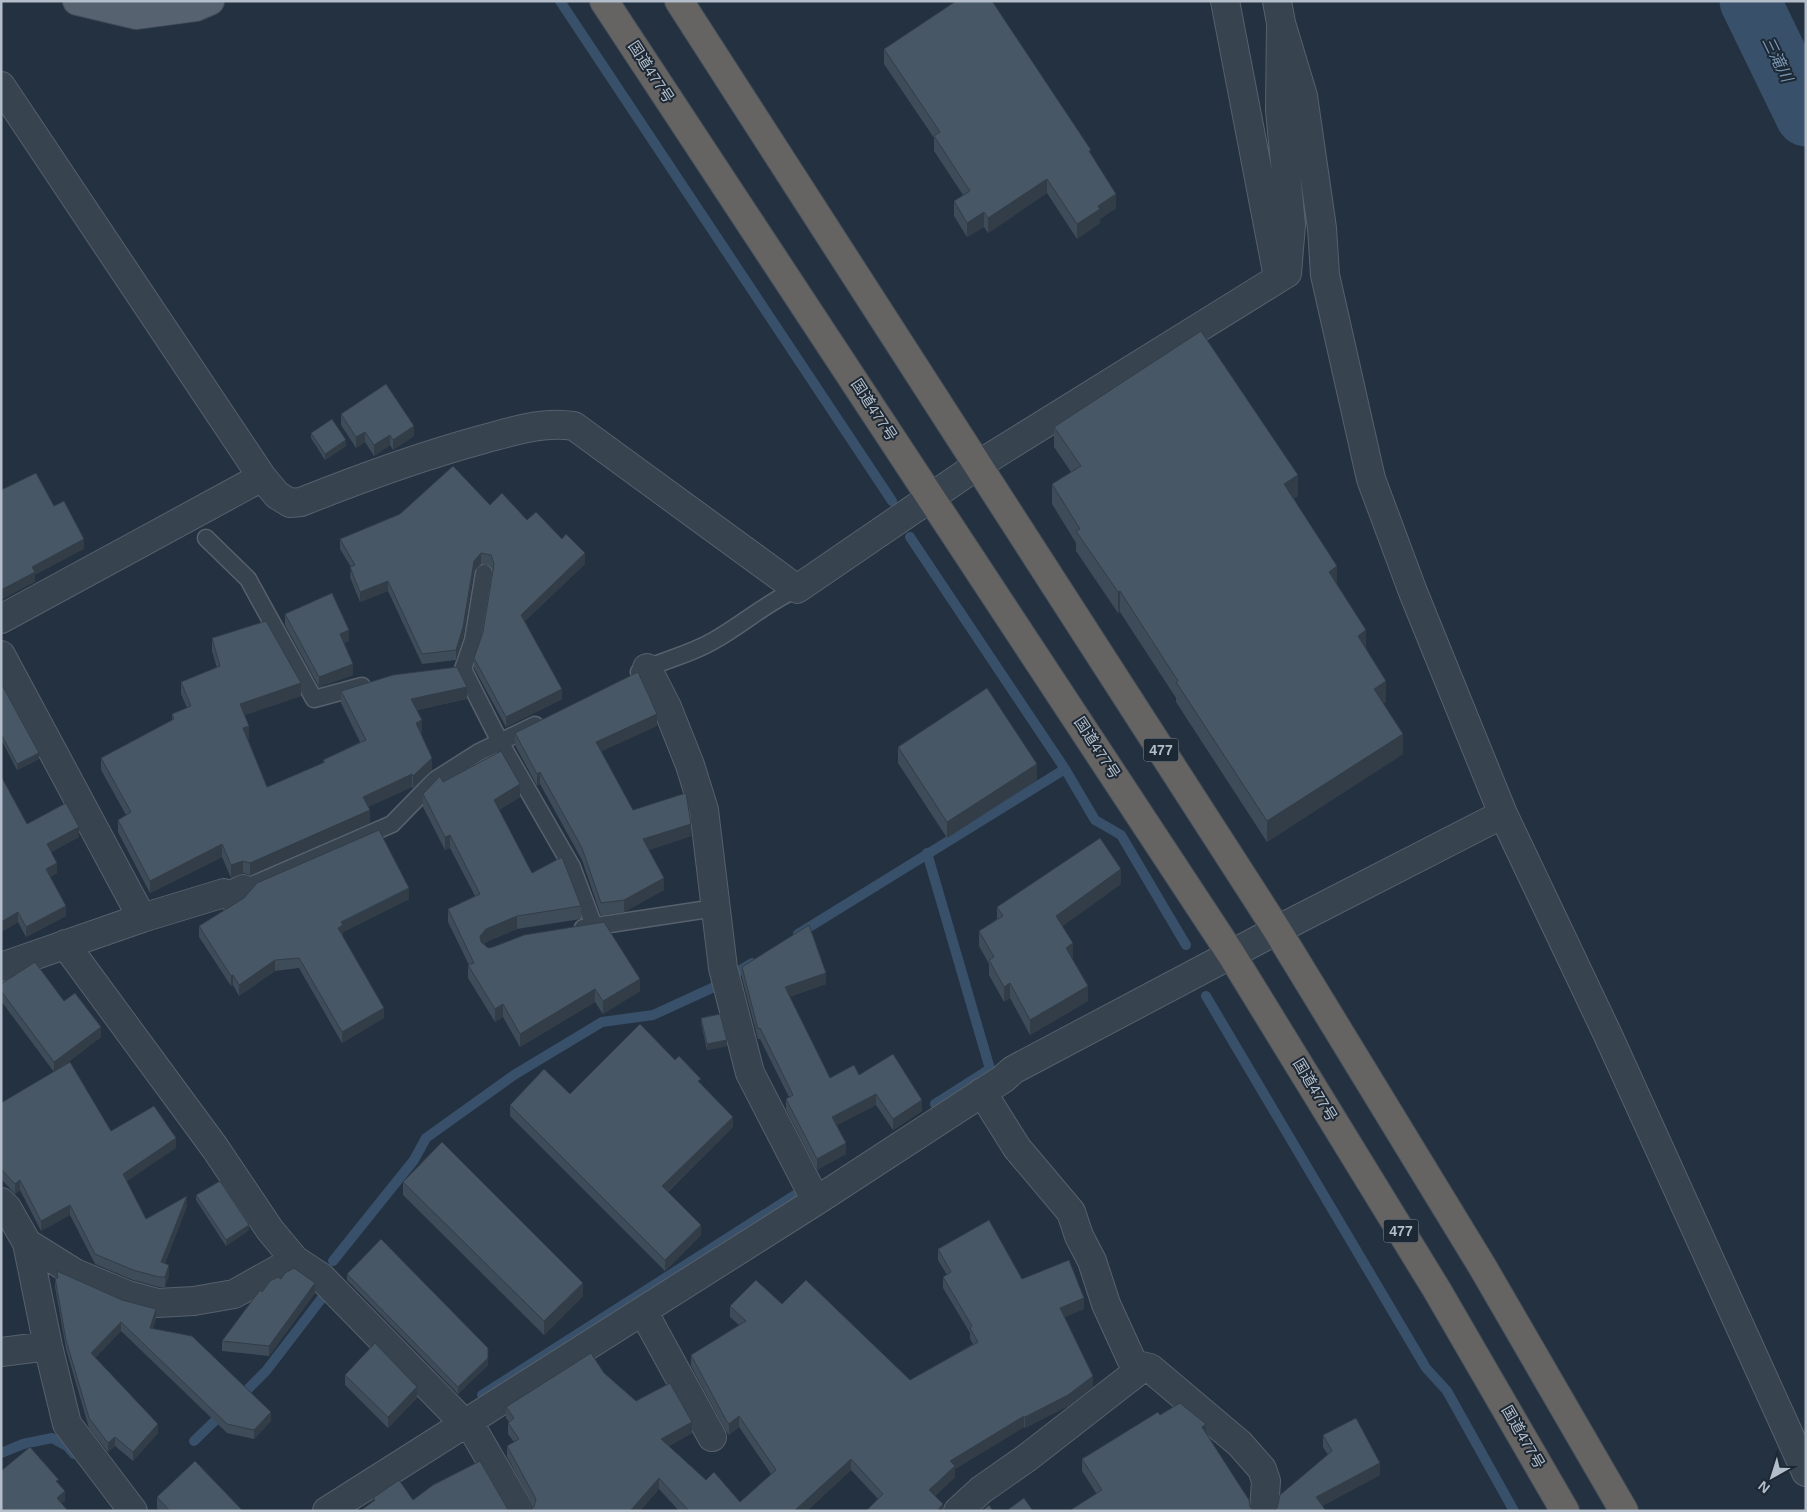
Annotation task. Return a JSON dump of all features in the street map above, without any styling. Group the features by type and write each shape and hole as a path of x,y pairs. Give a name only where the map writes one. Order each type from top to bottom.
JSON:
{"highway":[{"name":"国道477号","path":"604,1 1232,954 1437,1290 1565,1511"},
{"name":"477","path":"679,1 1277,930 1482,1266 1624,1511"}],"main road":[{"path":"77,1 136,15 196,7 210,1"}],"street":[{"path":"1225,1 1278,281"},
{"path":"1,86 262,477 277,494 290,503 301,502 374,473 453,447 530,427 556,423 574,426 797,589 978,465 1278,281 1287,273 1291,224 1280,110 1279,12"},
{"path":"1279,12 1303,96 1322,228 1326,275 1356,419 1371,479 1413,592 1503,814 1611,1042 1806,1472"},
{"path":"1,619 262,477"},
{"path":"1,656 142,918"},
{"path":"646,668 667,707 690,765 704,810 715,908 726,978 750,1073 816,1201"},
{"path":"327,1511 816,1201 1013,1070 1277,930 1503,814"},
{"path":"1,967 142,918 224,893 230,896 243,889"},
{"path":"65,944 215,1148 270,1230 295,1260 321,1277 466,1422 520,1511"},
{"path":"958,1511 981,1490 1137,1372 1106,1304 1092,1261 1079,1236 1071,1212 1017,1148 982,1092"},
{"path":"1,1202 7,1208 27,1242 48,1346 67,1424 133,1511"},
{"path":"27,1242 75,1274 157,1303 194,1302 234,1294 295,1260"},
{"path":"643,1311 712,1437"},
{"path":"1,1352 48,1346"},
{"path":"1133,1364 1150,1368 1245,1450 1262,1469 1266,1481 1264,1511"}],"lane":[{"path":"206,538 248,580 314,700 381,681"},
{"path":"484,573 473,640 463,669 500,742 572,867 594,926"},
{"path":"621,681 660,661 681,656 712,642 784,595 797,589"},
{"path":"445,671 463,669"},
{"path":"243,889 392,824 435,780 479,752 552,716"},
{"path":"567,931 715,908"}],"building":[{"path":"956,1 992,1 1091,150 1089,151 1116,194 1098,206 1100,209 1077,224 1047,179 988,218 984,212 967,223 954,201 970,191 934,136 940,132 884,49"},
{"path":"1201,331 1298,475 1284,484 1337,566 1329,572 1366,630 1358,636 1386,681 1374,689 1403,734 1267,821 1176,682 1178,681 1120,591 1118,592 1076,531 1080,529 1052,484 1081,466 1054,427"},
{"path":"386,384 414,426 393,440 390,435 374,445 365,432 356,437 341,414"},
{"path":"332,419 346,440 325,454 311,433"},
{"path":"453,466 490,505 502,493 527,520 536,512 562,539 566,534 585,553 521,615 562,689 506,717 474,658 483,632 494,564 491,555 481,553 474,561 463,627 456,650 422,654 388,581 360,592 350,567 355,565 340,539 400,514"},
{"path":"36,473 54,506 64,501 84,539 32,567 35,572 1,590 1,490"},
{"path":"332,593 349,630 340,634 353,664 319,677 285,614"},
{"path":"266,621 301,683 240,704 249,726 243,728 267,787 325,762 323,760 366,740 341,691 393,675 457,667 467,687 411,699 422,720 416,723 432,758 413,776 412,774 363,797 370,810 250,863 243,861 231,865 222,844 150,881 118,820 131,812 101,758 174,719 172,714 191,706 181,682 220,666 212,638"},
{"path":"638,672 657,714 596,742 633,810 686,793 691,824 643,839 664,878 624,900 601,903 582,848 540,772 537,774 515,733"},
{"path":"1,683 39,753 17,764 1,734"},
{"path":"987,688 1037,764 947,822 898,747"},
{"path":"501,751 520,784 494,800 532,873 562,857 581,906 517,916 486,929 480,936 481,942 488,948 524,935 604,922 640,979 603,1001 595,989 520,1034 503,1004 495,1009 468,965 474,963 448,909 480,894 450,835 445,837 423,794 440,776 443,782"},
{"path":"1,776 27,824 66,803 79,827 47,844 57,863 46,869 66,906 26,927 18,912 1,922"},
{"path":"379,830 409,888 341,922 343,925 338,928 384,1008 342,1032 299,958 275,960 239,985 233,975 231,976 199,926 244,898 257,883"},
{"path":"1100,838 1121,869 1056,916 1073,943 1066,948 1088,986 1030,1020 1010,983 1004,987 989,960 994,957 979,931 1003,916 997,907"},
{"path":"809,925 826,973 785,987 830,1078 854,1065 859,1075 893,1054 922,1100 893,1119 876,1094 832,1117 846,1143 817,1159 786,1099 793,1095 760,1028 758,1029 742,967"},
{"path":"35,962 64,1001 75,993 101,1027 54,1062 1,991 1,984"},
{"path":"720,1014 727,1040 707,1044 701,1018"},
{"path":"640,1024 675,1060 679,1056 701,1079 698,1081 733,1117 662,1186 701,1225 665,1260 510,1105 544,1069 570,1094"},
{"path":"70,1062 111,1131 154,1106 176,1138 123,1174 146,1219 187,1196 161,1262 169,1265 165,1277 133,1270 95,1254 70,1205 41,1221 20,1180 15,1184 1,1169 1,1103"},
{"path":"442,1142 583,1283 544,1321 403,1182"},
{"path":"220,1181 249,1225 226,1240 196,1195"},
{"path":"989,1220 1022,1279 1069,1260 1084,1298 1060,1308 1093,1376 1068,1395 1024,1416 950,1461 955,1466 929,1490 943,1504 937,1511 866,1511 883,1494 851,1459 794,1511 689,1511 659,1478 630,1511 530,1511 534,1507 536,1499 507,1446 519,1439 508,1423 514,1418 506,1407 591,1353 604,1373 636,1401 670,1383 692,1422 661,1439 706,1480 714,1472 740,1502 776,1470 739,1416 729,1424 726,1420 691,1355 746,1321 730,1306 756,1280 782,1304 806,1280 910,1380 978,1342 970,1328 972,1326 943,1277 951,1272 938,1249"},
{"path":"381,1239 488,1348 488,1358 458,1387 347,1274"},
{"path":"294,1268 315,1283 269,1346 222,1341 260,1290 262,1292 270,1281 278,1277 281,1279 285,1273"},
{"path":"57,1271 122,1300 156,1309 150,1328 192,1336 271,1412 254,1430 227,1424 121,1322 91,1353 158,1424 133,1452 115,1437 108,1443 89,1418 66,1340 55,1278 58,1278"},
{"path":"375,1343 417,1387 388,1417 345,1375"},
{"path":"1180,1403 1206,1424 1202,1427 1249,1500 1250,1507 1255,1511 1069,1511 1102,1490 1082,1459 1158,1412 1160,1415"},
{"path":"1356,1418 1380,1463 1316,1497 1326,1511 1274,1511 1277,1508 1280,1495 1332,1451 1323,1435"},
{"path":"30,1447 59,1480 56,1481 65,1491 57,1498 68,1511 1,1511 1,1471"},
{"path":"195,1461 243,1511 170,1511 157,1497"},
{"path":"480,1461 509,1511 360,1511 375,1500 373,1498 399,1480 413,1500 433,1485"},
{"path":"1024,1498 1033,1511 1006,1511"},
{"path":"989,1505 993,1511 982,1511"}],"waterway":[{"path":"560,1 892,501"},
{"name":"三滝川","path":"1750,1 1806,116"},
{"path":"910,537 1065,769 1095,820 1121,835 1186,945"},
{"path":"798,934 1065,769"},
{"path":"927,853 990,1069 935,1104"},
{"path":"333,1261 414,1160 426,1138 514,1075 602,1022 653,1015 712,988 752,963"},
{"path":"1206,996 1426,1368 1447,1391 1514,1511"},
{"path":"482,1395 795,1195"},
{"path":"238,1399 266,1371 322,1298"},
{"path":"194,1441 224,1412"},
{"path":"1,1453 23,1444 52,1438 67,1446 74,1454"}]}
